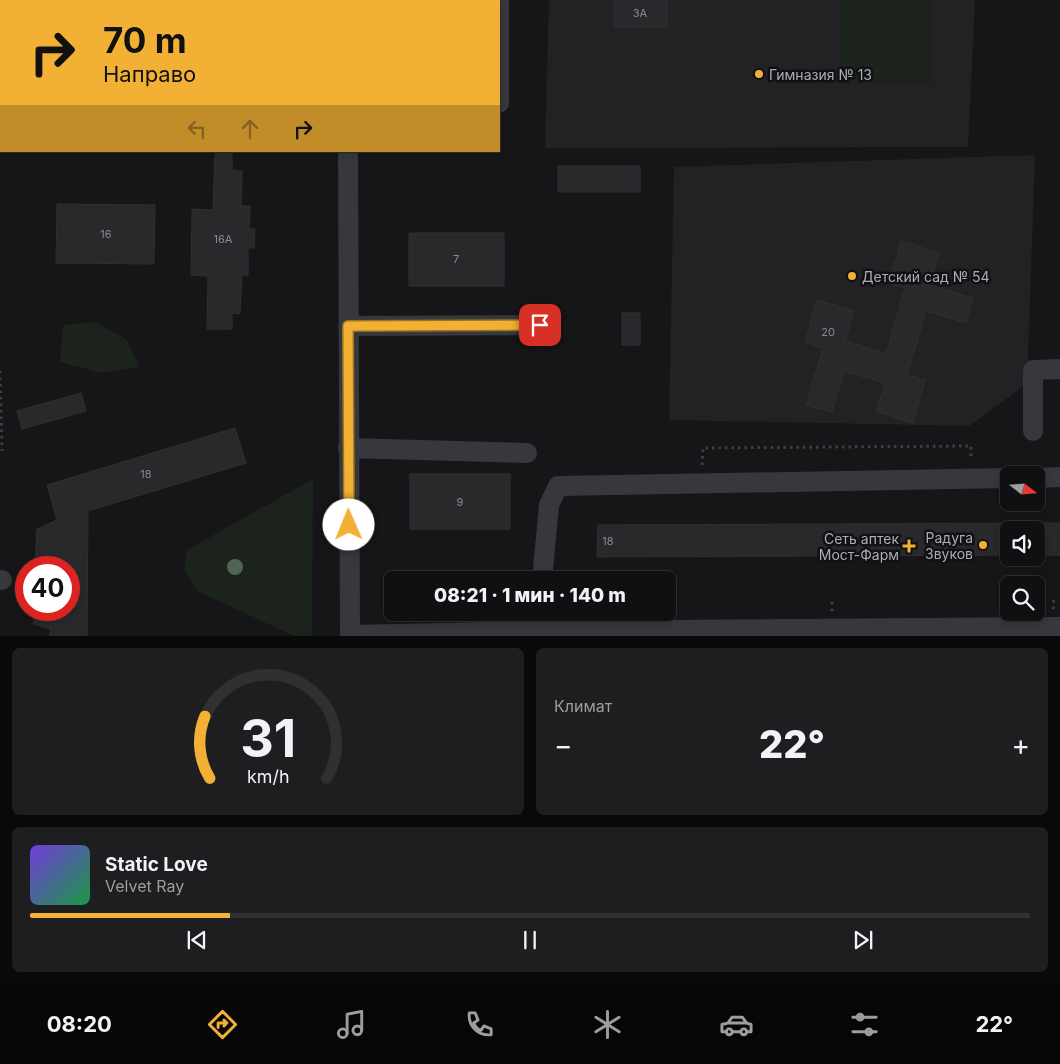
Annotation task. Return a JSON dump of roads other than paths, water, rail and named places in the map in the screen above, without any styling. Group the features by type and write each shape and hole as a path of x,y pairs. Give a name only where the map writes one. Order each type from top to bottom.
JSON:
{"street":[{"path":"348,152 350,636 539,622 1060,627"},
{"path":"348,326 540,325"},
{"path":"1033,431 1033,370 1060,369"},
{"path":"348,448 527,453"},
{"path":"543,571 549,505 558,486 1000,478"},
{"path":"1045,478 1060,478"}],"place":[{"name":"Гимназия № 13","path":"759,74"},
{"name":"Детский сад № 54","path":"852,276"},
{"name":"Радуга Звуков","path":"983,545"},
{"name":"Сеть аптек Мост-Фарм","path":"909,546"}]}
